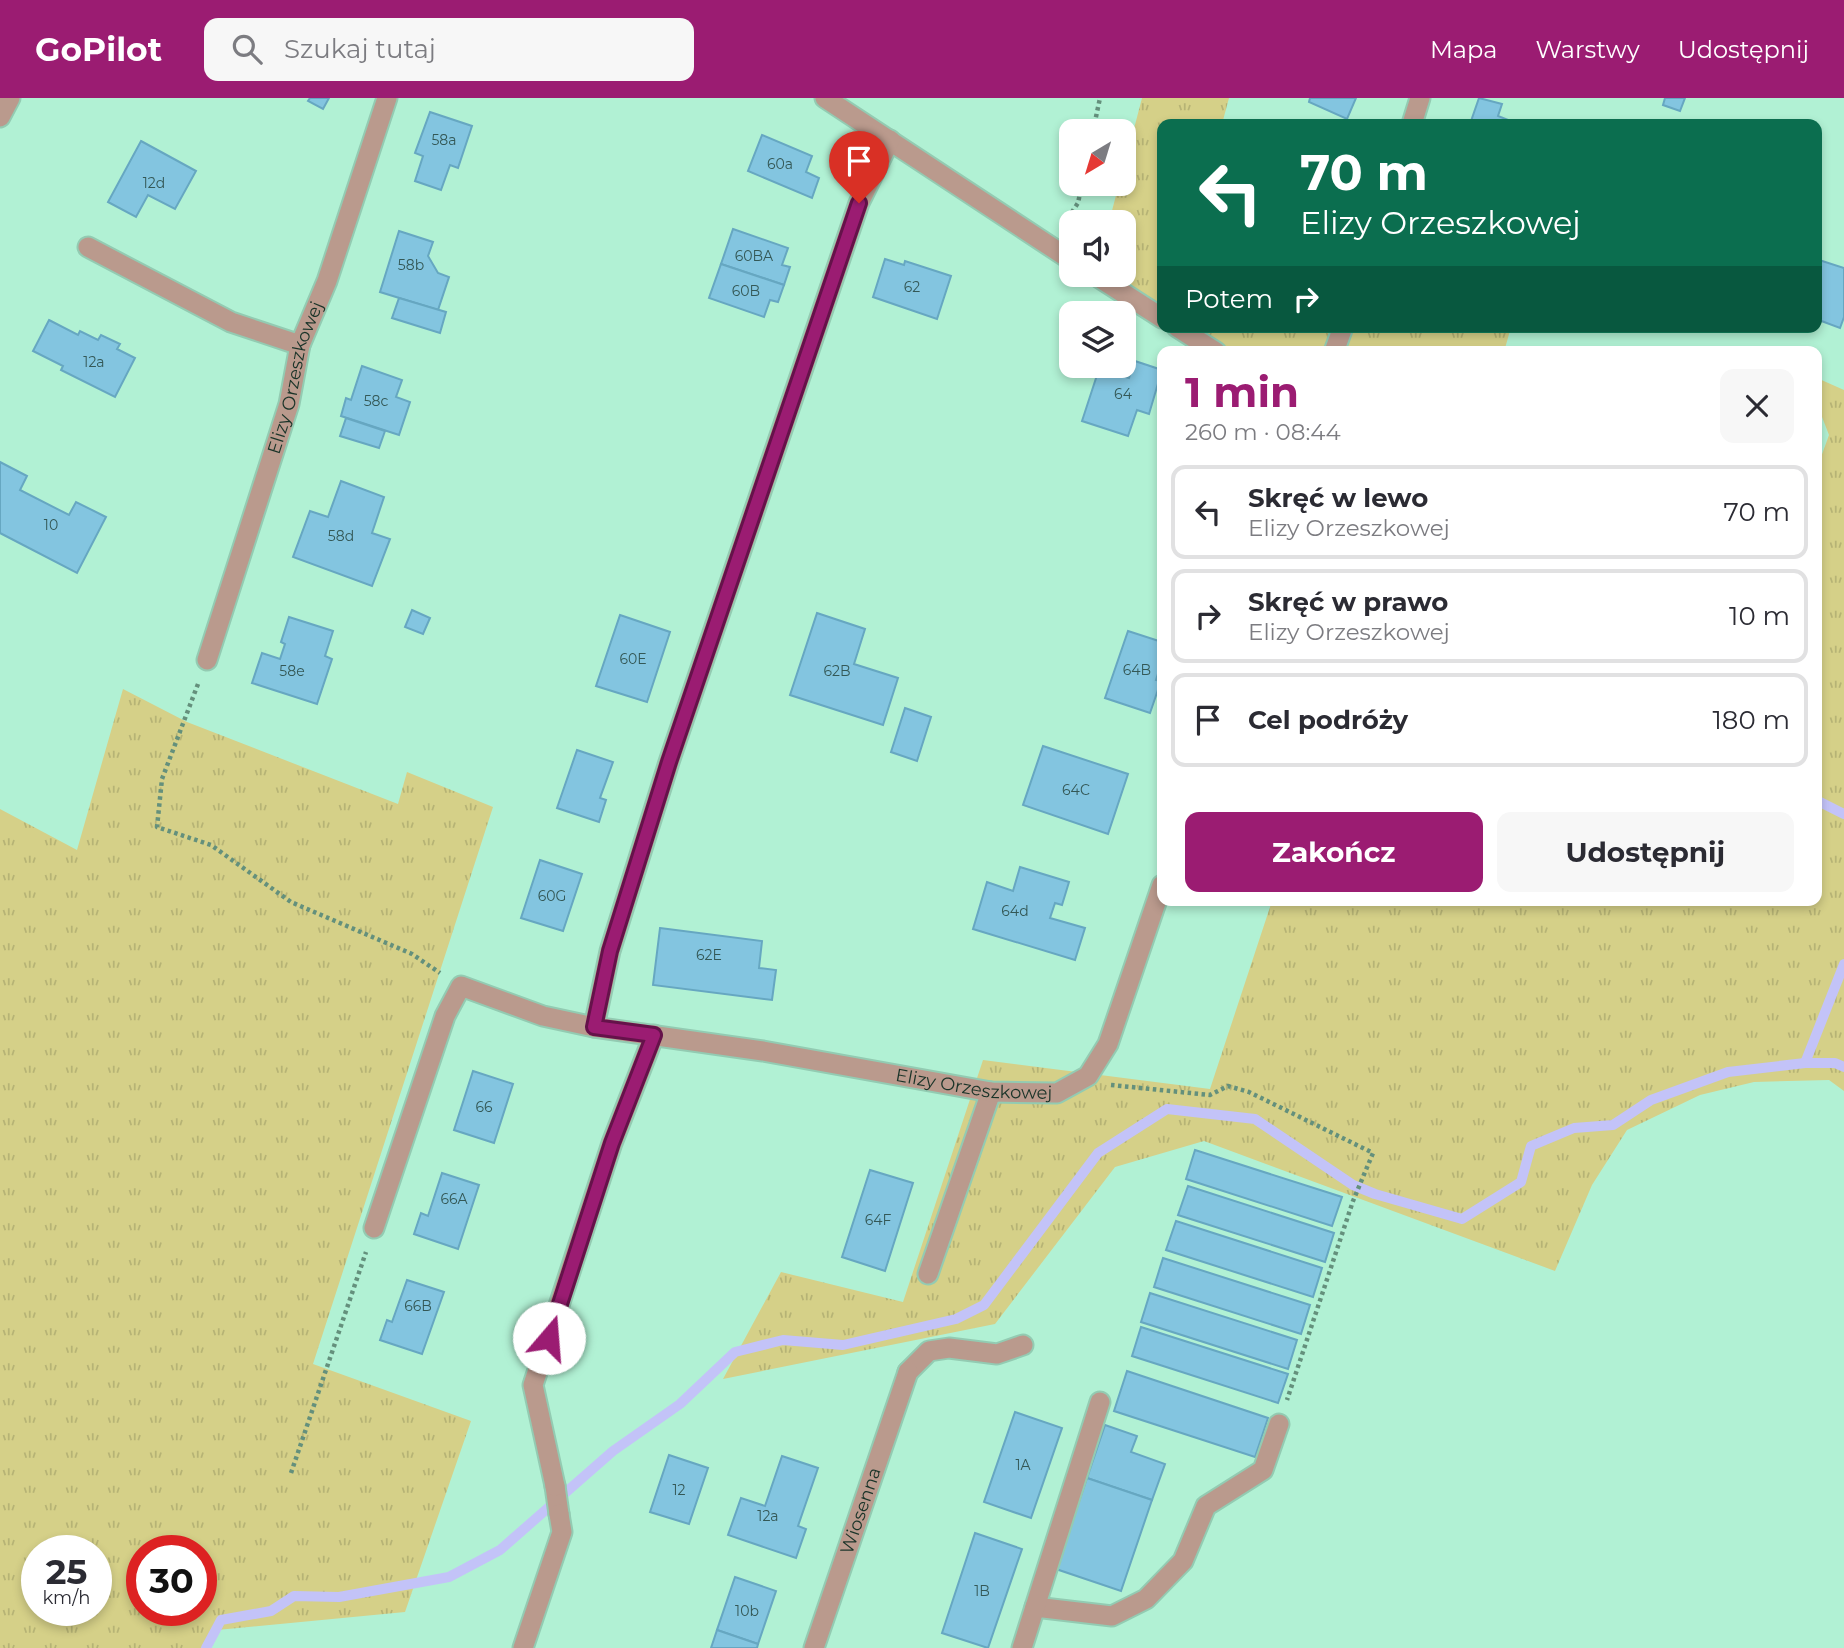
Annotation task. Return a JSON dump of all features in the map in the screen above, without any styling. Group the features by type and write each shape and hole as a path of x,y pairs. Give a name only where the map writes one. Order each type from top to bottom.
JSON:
{"street":[{"path":"0,117 10,98"},
{"name":"Elizy Orzeszkowej","path":"207,660 289,404 300,345 327,281 387,98"},
{"path":"825,98 1059,252"},
{"path":"1414,119 1420,98"},
{"path":"594,1027 610,951 669,762 859,203 890,140"},
{"path":"88,247 231,322 300,345"},
{"path":"1114,287 1157,314"},
{"path":"1186,333 1207,346"},
{"name":"Elizy Orzeszkowej","path":"461,986 543,1016 594,1027 763,1051 990,1092 1058,1093 1088,1076 1108,1044 1157,900"},
{"path":"374,1228 445,1016 461,986"},
{"path":"523,1648 562,1532 533,1385 612,1143 654,1035"},
{"path":"928,1273 990,1092"},
{"name":"Wiosenna","path":"814,1648 908,1372 929,1351 950,1348 997,1354 1023,1345"},
{"path":"1022,1648 1100,1402"},
{"path":"1035,1607 1112,1616 1146,1599 1183,1561 1206,1506 1263,1470 1279,1424"}],"path":[{"path":"1096,119 1100,98"},
{"path":"1049,246 1078,203 1079,196"},
{"path":"207,660 162,779 157,827 211,845 291,902 412,954 461,986"},
{"path":"1088,1076 1121,1088 1210,1095 1228,1086 1249,1092 1373,1153 1353,1201 1279,1424"},
{"path":"291,1473 374,1228"}],"green space":[{"path":"1142,98 1229,98 1223,119 1157,119 1157,306 1134,287 1136,210 1112,210 1116,196 1136,196 1136,121"},
{"path":"1189,333 1509,333 1506,346 1204,346"},
{"path":"1822,380 1844,390 1844,1091 1829,1080 1754,1082 1700,1095 1627,1130 1592,1185 1555,1271 1204,1141 1115,1167 995,1324 723,1379 781,1272 903,1302 983,1060 1210,1089 1270,906 1822,906 1822,454 1829,435 1822,417"},
{"path":"123,689 187,722 398,804 407,772 493,807 313,1364 471,1421 405,1612 217,1630 211,1648 0,1648 0,809 77,850"}],"building":[{"path":"310,98 329,98 323,109 308,101"},
{"path":"1310,98 1356,98 1347,119 1309,102"},
{"path":"1479,98 1502,104 1498,116 1506,119 1472,119"},
{"path":"1665,98 1685,98 1680,111 1663,105"},
{"path":"430,112 472,126 458,168 450,165 441,190 415,181 423,156 415,153"},
{"path":"762,135 812,156 806,172 819,178 812,198 748,171"},
{"path":"141,141 196,171 175,209 148,195 136,217 108,202"},
{"path":"733,229 788,248 782,265 790,267 784,285 721,264"},
{"path":"399,231 433,242 428,256 438,273 449,277 438,310 380,292"},
{"path":"885,259 904,265 905,261 951,276 937,319 873,297"},
{"path":"1822,261 1844,268 1844,317 1840,328 1822,321"},
{"path":"721,264 784,285 778,302 770,300 764,317 709,298"},
{"path":"399,298 446,312 440,333 392,318"},
{"path":"49,320 78,335 80,331 98,340 101,335 120,344 117,349 135,358 115,397 61,370 63,366 33,351"},
{"path":"1136,361 1157,368 1157,387 1149,414 1137,410 1128,436 1082,421 1096,378 1136,378"},
{"path":"362,366 402,380 396,397 410,402 399,435 341,416 346,398 351,400"},
{"path":"346,418 385,431 379,448 340,436"},
{"path":"0,462 27,476 20,490 69,515 76,502 106,517 77,573 0,533"},
{"path":"341,481 384,497 372,533 390,539 372,586 293,557 310,511 328,517"},
{"path":"412,610 430,618 423,634 405,627"},
{"path":"817,613 865,629 854,664 898,678 883,725 790,695"},
{"path":"620,615 670,632 647,702 596,686"},
{"path":"289,617 333,631 325,656 332,659 317,704 252,683 262,653 280,659 285,644 281,642"},
{"path":"1128,631 1157,640 1157,693 1150,713 1105,698"},
{"path":"905,708 931,717 917,761 891,752"},
{"path":"1043,746 1128,774 1108,834 1023,805"},
{"path":"577,750 613,762 600,798 606,800 599,822 557,808"},
{"path":"540,860 582,874 563,931 521,918"},
{"path":"1020,867 1069,882 1062,905 1055,903 1050,918 1085,928 1075,960 973,929 987,882 1013,891"},
{"path":"660,928 762,941 759,968 776,970 772,1000 653,985"},
{"path":"473,1071 513,1084 494,1143 454,1130"},
{"path":"1195,1150 1342,1197 1332,1226 1186,1179"},
{"path":"870,1170 913,1183 885,1271 842,1257"},
{"path":"442,1173 479,1185 458,1249 414,1234 421,1213 428,1216"},
{"path":"1188,1186 1334,1233 1325,1262 1178,1215"},
{"path":"1176,1221 1322,1268 1313,1297 1166,1250"},
{"path":"1163,1258 1310,1305 1301,1334 1154,1287"},
{"path":"407,1280 444,1292 422,1354 380,1340 387,1320 392,1322"},
{"path":"1150,1293 1297,1340 1288,1369 1141,1322"},
{"path":"1141,1327 1288,1374 1278,1403 1132,1356"},
{"path":"1127,1371 1268,1418 1255,1457 1114,1411"},
{"path":"1015,1412 1062,1428 1031,1518 984,1502"},
{"path":"1105,1425 1137,1436 1131,1452 1165,1464 1152,1500 1087,1478"},
{"path":"669,1455 708,1468 689,1524 650,1512"},
{"path":"782,1456 818,1468 798,1526 806,1529 796,1558 728,1535 741,1498 765,1506"},
{"path":"1087,1478 1152,1500 1121,1591 1056,1569"},
{"path":"975,1533 1022,1549 988,1648 942,1633"},
{"path":"735,1577 776,1591 758,1644 717,1630"},
{"path":"717,1630 758,1644 757,1648 711,1648"}],"waterway":[{"path":"1822,803 1844,814"},
{"path":"1805,1063 1844,964"},
{"path":"206,1648 221,1620 271,1611 294,1596 339,1597 449,1577 500,1550 613,1451 680,1404 735,1352 783,1340 843,1345 956,1319 984,1305 1098,1153 1167,1109 1255,1119 1353,1185 1462,1219 1521,1182 1531,1146 1574,1128 1613,1125 1651,1100 1728,1072 1805,1063 1835,1063 1844,1067"}],"route":[{"path":"549,1338 612,1143 654,1035 594,1027 610,951 669,762 859,203"}]}
